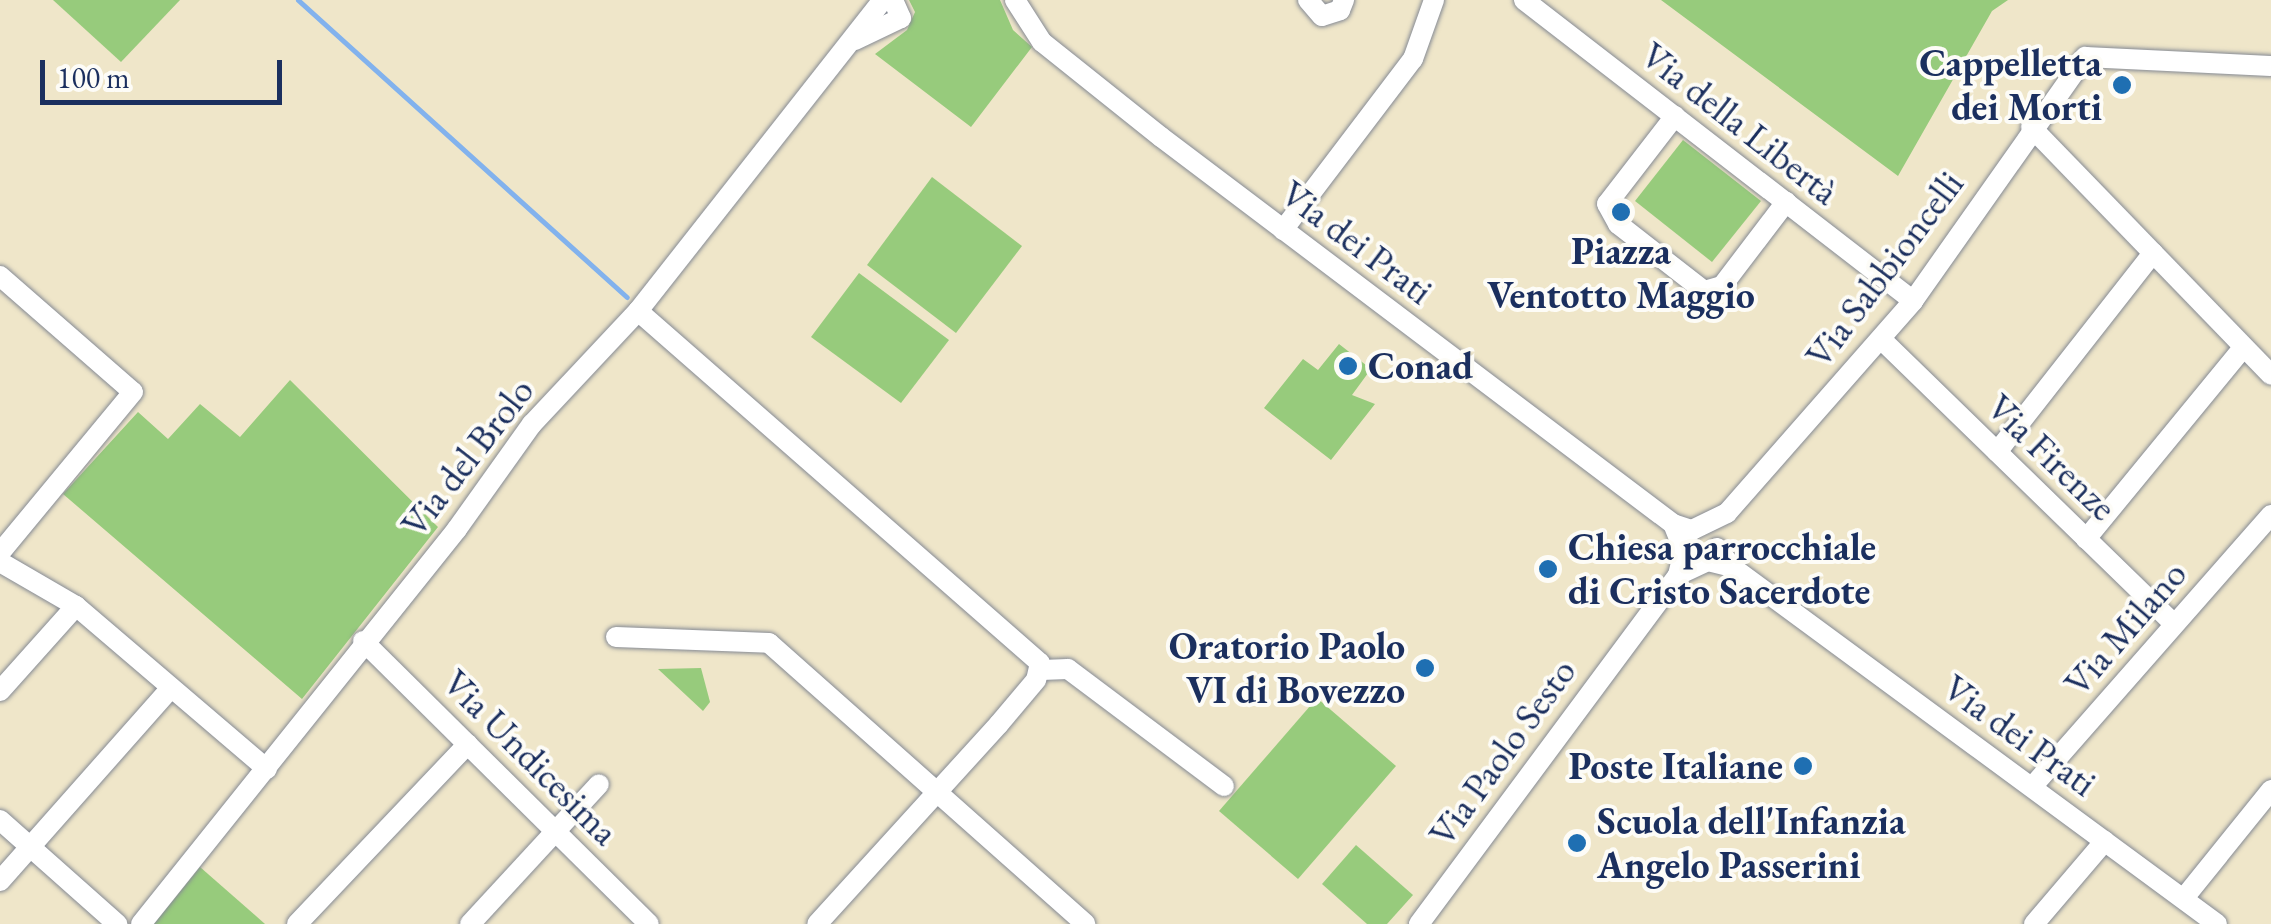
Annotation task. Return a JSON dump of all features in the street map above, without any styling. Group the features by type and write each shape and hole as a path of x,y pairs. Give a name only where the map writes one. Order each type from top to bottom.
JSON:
{"street":[{"name":"Via del Brolo","path":"141,924 267,769 363,640 458,530 532,424 638,310 883,0"},
{"name":"Via del Brolo","path":"855,40 901,18 893,0"},
{"name":"Via dei Prati","path":"1015,0 1042,42 1283,230 1697,543 2217,924"},
{"path":"1308,0 1322,16 1340,10 1344,0"},
{"path":"1283,230 1413,59 1434,0"},
{"name":"Via della Libertà","path":"1524,0 1914,301"},
{"name":"Via Sabbioncelli","path":"1697,543 1914,301 2031,127 2085,58 2271,66"},
{"path":"1674,116 1607,204 1618,224 1661,258 1704,291 1722,286 1786,202"},
{"path":"2031,127 2271,375"},
{"path":"1997,452 2153,254"},
{"path":"0,276 133,392 0,554"},
{"path":"638,310 1018,639 1038,675"},
{"name":"Via Firenze","path":"1881,339 2174,624"},
{"path":"2086,539 2243,348"},
{"name":"Via Milano","path":"2032,787 2271,515"},
{"name":"Via Paolo Sesto","path":"1419,924 1678,575 1697,543"},
{"path":"0,562 76,606 267,769"},
{"path":"0,690 76,606"},
{"path":"616,638 769,643 1085,924"},
{"name":"Via Undicesima","path":"363,640 644,922"},
{"path":"817,924 1038,675 1068,669 1224,786"},
{"path":"0,881 171,688"},
{"path":"297,924 468,744"},
{"path":"470,924 599,784"},
{"path":"2184,898 2271,790"},
{"path":"0,820 117,924"},
{"path":"2034,924 2104,841"}],"green space":[{"path":"53,0 180,0 121,62"},
{"path":"909,0 1000,0 1013,30 1032,47 971,127 875,54 907,30 915,12"},
{"path":"1661,0 2008,0 1992,11 1898,176"},
{"path":"1683,140 1761,201 1712,262 1635,201"},
{"path":"932,177 1022,246 956,333 867,265"},
{"path":"859,273 949,340 901,403 811,337"},
{"path":"1339,344 1371,369 1352,395 1375,404 1331,460 1264,408 1303,359 1318,370"},
{"path":"290,380 438,527 302,699 63,494 138,412 168,439 200,404 240,437"},
{"path":"701,668 710,702 703,711 658,669"},
{"path":"1317,698 1396,766 1298,879 1219,811"},
{"path":"1356,845 1413,895 1387,924 1367,924 1322,884"},
{"path":"200,867 265,924 154,924"}],"waterway":[{"path":"298,0 627,297"}],"place":[{"name":"Cappelletta dei Morti","path":"2122,85"},
{"name":"Piazza Ventotto Maggio","path":"1621,212"},
{"name":"Conad","path":"1348,366"},
{"name":"Chiesa parrocchiale di Cristo Sacerdote","path":"1548,569"},
{"name":"Oratorio Paolo VI di Bovezzo","path":"1425,668"},
{"name":"Poste Italiane","path":"1803,766"},
{"name":"Scuola dell'Infanzia Angelo Passerini","path":"1577,843"}]}
